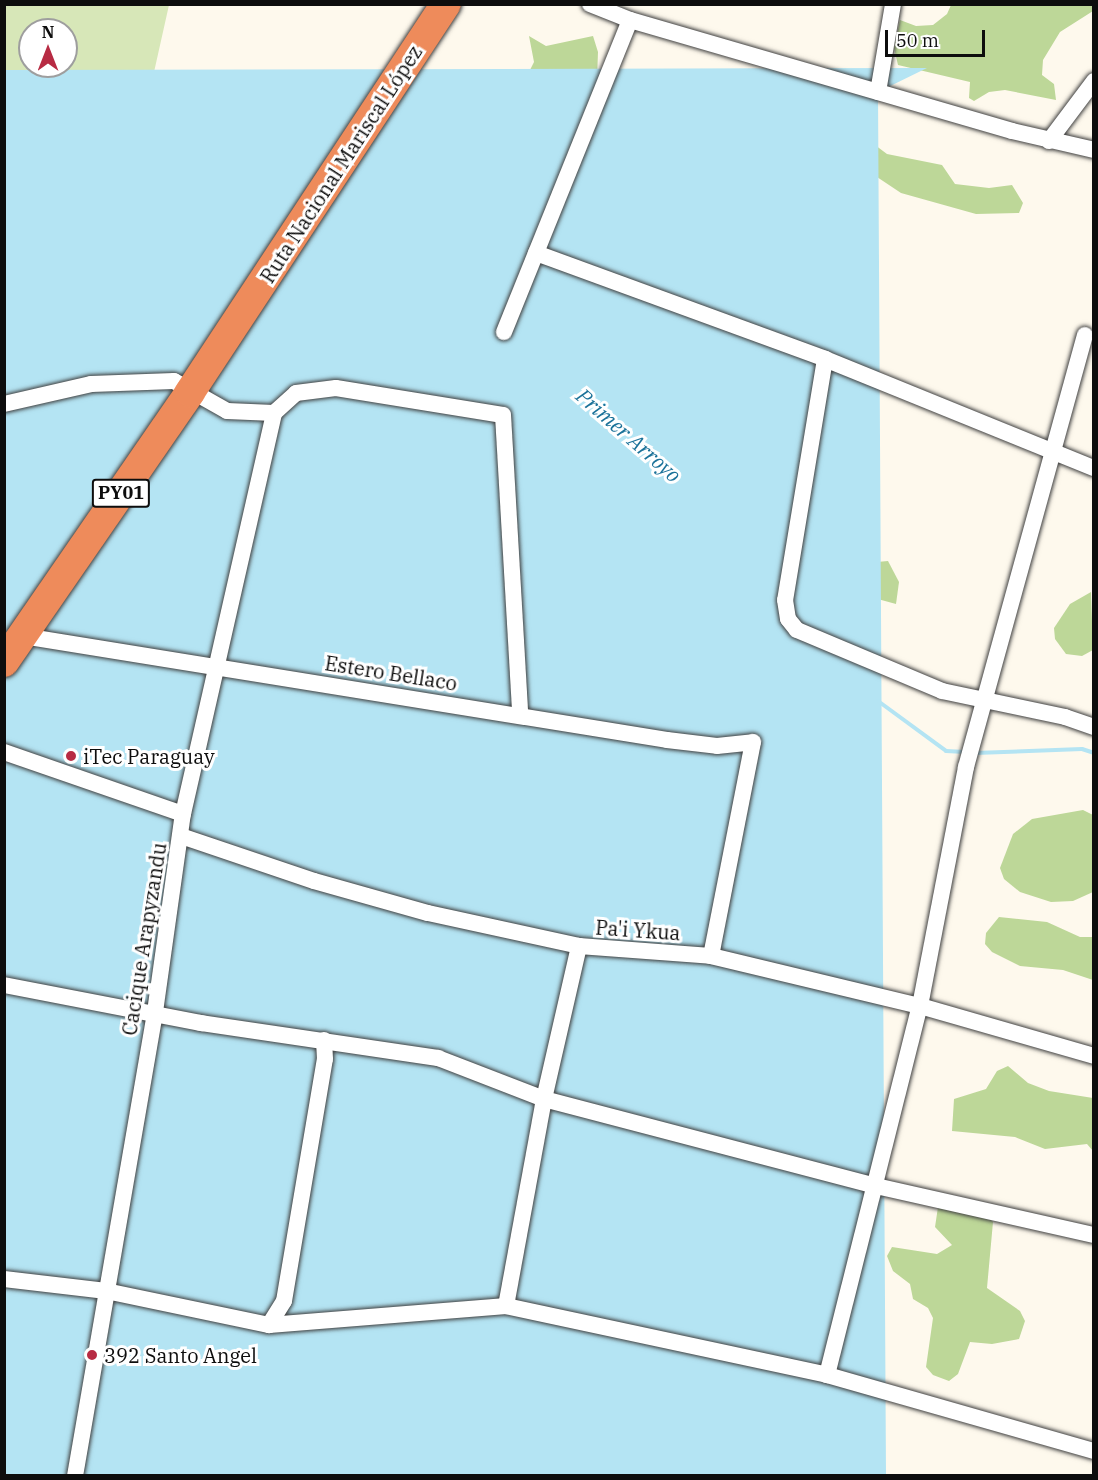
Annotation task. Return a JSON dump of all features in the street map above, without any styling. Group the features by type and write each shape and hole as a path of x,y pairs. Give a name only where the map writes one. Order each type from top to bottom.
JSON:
{"highway":[{"name":"Ruta Nacional Mariscal López","path":"190,392 446,4"},
{"name":"PY01","path":"4,662 190,392"}],"street":[{"path":"590,4 630,20 878,92 1048,141 1094,150"},
{"path":"878,92 892,4"},
{"path":"504,332 630,20"},
{"path":"1048,141 1094,81"},
{"path":"536,253 825,359 1052,453 1094,468"},
{"path":"827,1375 921,1006 971,744 1085,335"},
{"path":"825,359 785,600 788,619 797,630 942,691 1065,717 1094,727"},
{"path":"4,404 92,384 174,381 227,411 274,413 296,393 336,388 503,415 520,714"},
{"name":"Cacique Arapyzandu","path":"75,1476 155,1012 183,814 274,413"},
{"name":"Estero Bellaco","path":"23,636 520,714 667,740 717,746 753,742 711,956"},
{"path":"4,752 183,814"},
{"name":"Pa'i Ykua","path":"181,836 336,888 579,946 711,956 921,1006 1094,1056"},
{"path":"506,1306 544,1099 579,946"},
{"path":"4,984 155,1012 201,1023 438,1058 544,1099 876,1186 1094,1236"},
{"path":"269,1325 284,1301 325,1059 324,1040"},
{"path":"4,1279 106,1291 269,1325 506,1306 827,1375 1094,1451"}],"green space":[{"path":"4,5 169,5 131,175 5,148"},
{"path":"951,5 1093,5 1093,11 1060,32 1043,60 1042,75 1054,84 1056,100 1005,90 989,92 974,101 969,98 970,82 898,65 894,48 900,20 916,26 933,25 947,14"},
{"path":"529,36 546,46 593,36 598,52 597,79 524,82 534,62"},
{"path":"859,133 887,154 942,165 955,184 989,188 1012,185 1023,203 1019,213 976,214 901,193 874,175"},
{"path":"888,561 899,582 896,604 874,598 855,564"},
{"path":"1091,592 1093,650 1082,656 1066,654 1055,639 1054,628 1070,604"},
{"path":"1083,810 1093,815 1093,892 1073,901 1051,902 1020,892 1004,879 1000,868 1013,834 1032,819"},
{"path":"999,917 1047,922 1080,937 1093,937 1093,980 1063,970 1020,966 992,952 985,944 986,933"},
{"path":"1008,1066 1028,1083 1049,1091 1093,1098 1093,1151 1087,1144 1045,1149 1015,1137 952,1131 954,1099 986,1089 997,1071"},
{"path":"938,1207 985,1213 993,1222 987,1288 1020,1311 1025,1321 1019,1339 992,1344 970,1342 958,1374 949,1381 933,1375 926,1367 933,1318 928,1308 913,1299 910,1284 893,1271 887,1256 892,1247 937,1254 952,1245 935,1227"}],"water":[{"path":"927,68 878,92 886,1475 5,1475 4,70 18,70 18,78 78,78 78,70"}],"waterway":[{"name":"Primer Arroyo","path":"878,701 946,751 965,752"},
{"name":"Primer Arroyo","path":"975,753 1082,749 1094,753"}],"place":[{"name":"iTec Paraguay","path":"71,756"},
{"name":"392 Santo Angel","path":"92,1355"}]}
